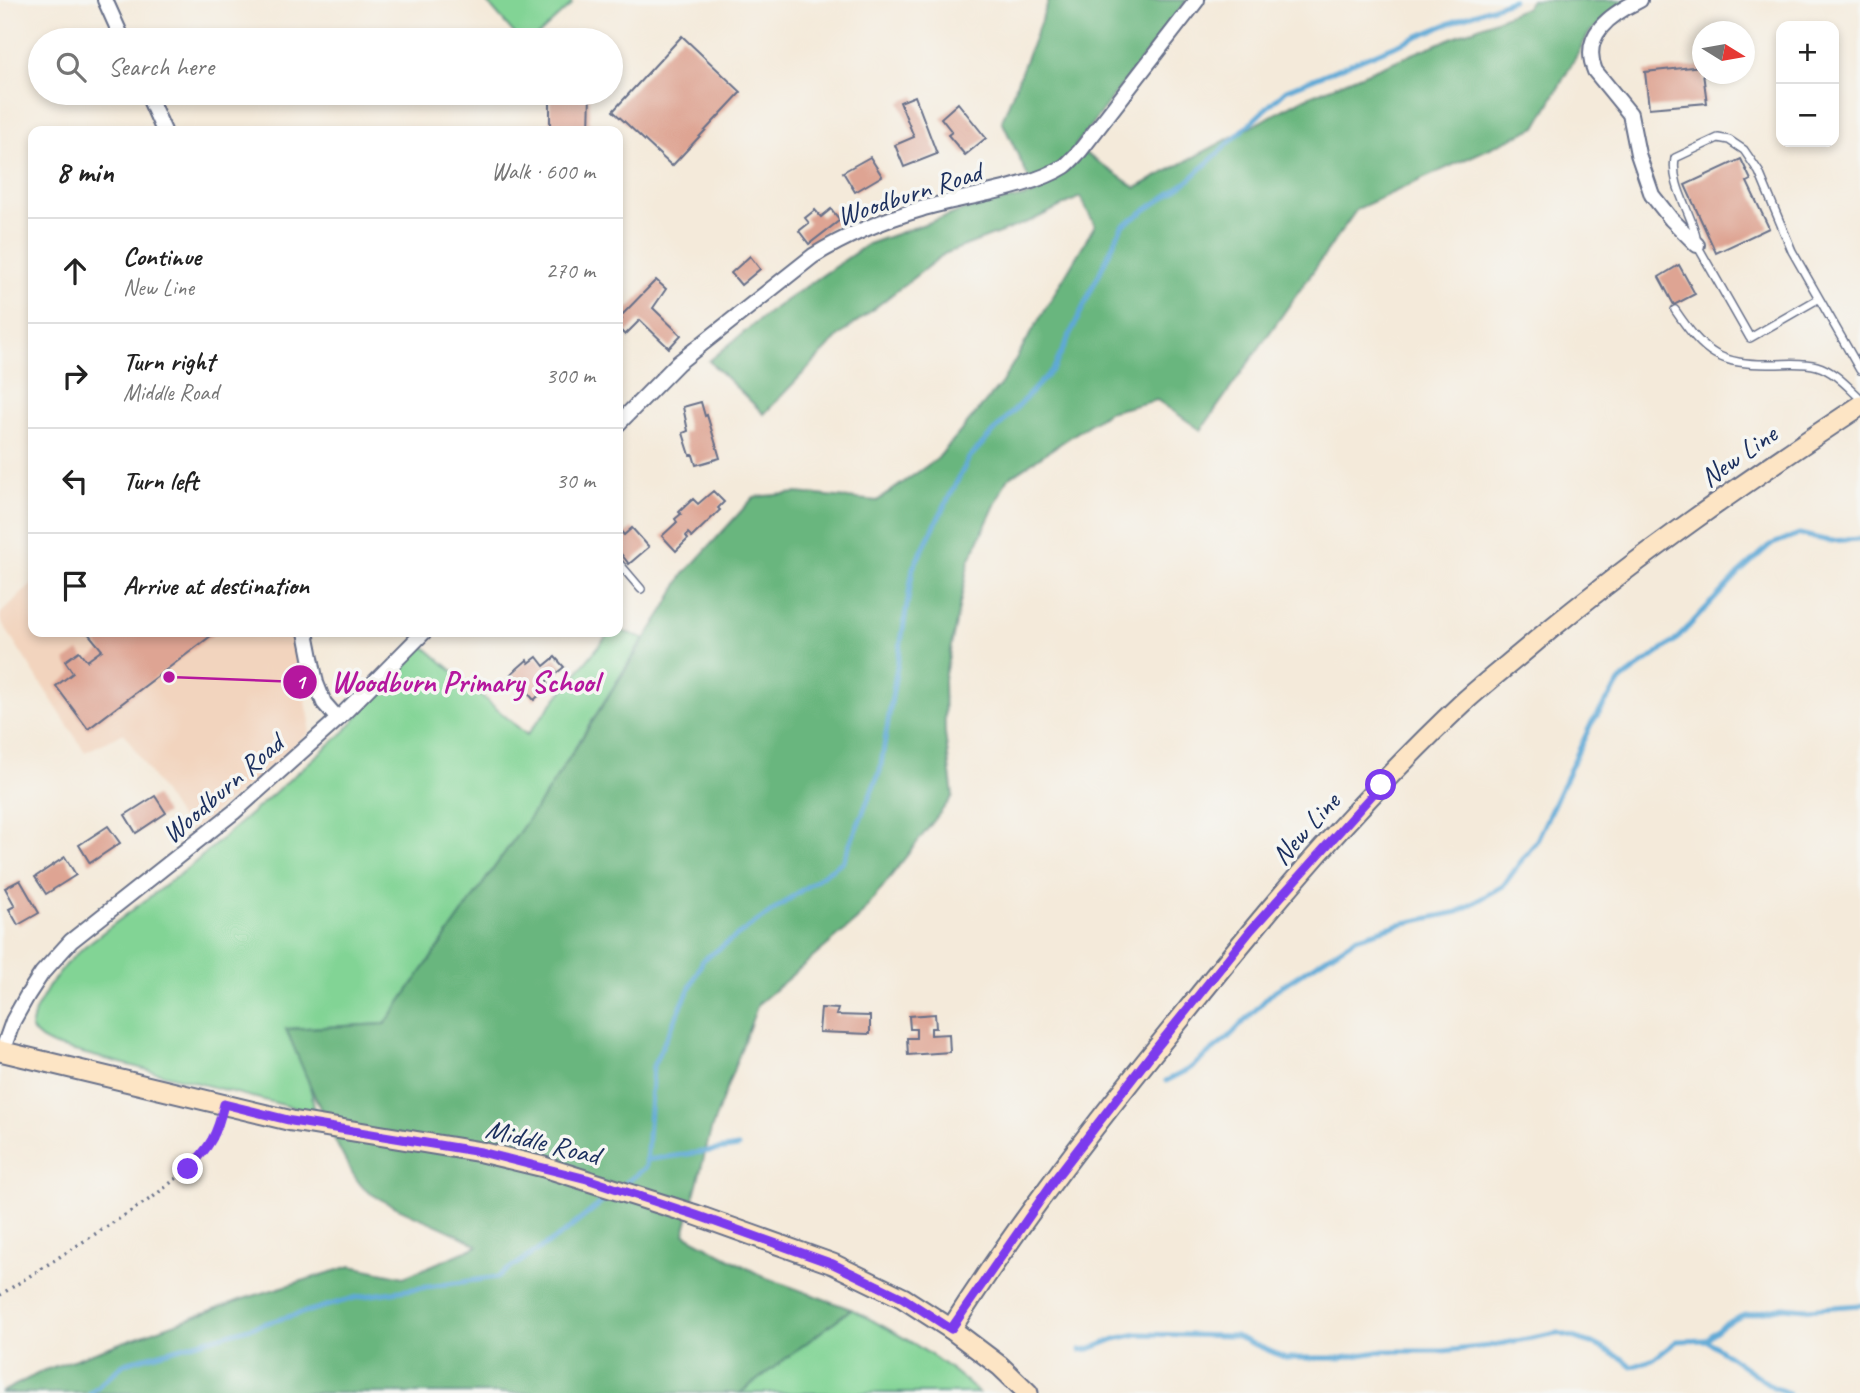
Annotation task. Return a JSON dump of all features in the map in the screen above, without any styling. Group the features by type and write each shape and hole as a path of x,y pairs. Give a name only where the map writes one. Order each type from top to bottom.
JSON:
{"main road":[{"name":"New Line","path":"951,1329 1055,1179 1153,1052 1251,930 1381,785 1467,699 1601,587 1755,475 1860,407"},
{"name":"Middle Road","path":"1,1051 292,1121 481,1152 587,1179 833,1264 903,1298 951,1329 1000,1366 1028,1393"}],"street":[{"path":"105,0 118,28"},
{"name":"Woodburn Road","path":"623,419 678,363 813,256 834,243 880,222 1021,183 1065,166 1080,151 1197,0"},
{"path":"1640,0 1597,31 1590,46 1592,63 1595,71 1630,114 1638,154 1652,195 1697,245"},
{"path":"152,105 162,126"},
{"path":"307,637 324,703 338,719"},
{"name":"Woodburn Road","path":"1,1051 27,996 42,973 71,942 234,813 338,719 419,637"}],"lane":[{"path":"1818,299 1750,338 1697,245 1696,230 1677,183 1675,158 1718,138 1729,140 1744,150 1759,172 1792,251 1860,370"},
{"path":"1675,310 1698,343 1716,355 1746,363 1817,366 1830,372 1860,398"},
{"path":"623,568 641,589"}],"path":[{"path":"0,1295 153,1197 188,1169 215,1138 224,1104"}],"shaded area":[{"path":"28,588 28,637 292,637 310,721 309,733 190,834 124,733 85,752 0,620 0,614"}],"green space":[{"path":"485,0 569,0 572,4 546,28 510,28"},
{"path":"1049,0 1187,0 1075,146 1136,188 1305,98 1525,8 1531,0 1631,0 1590,32 1536,127 1357,209 1201,430 1157,400 1108,412 1007,479 969,561 944,679 945,733 953,796 857,920 758,1004 711,1130 684,1234 764,1277 851,1309 740,1393 0,1393 45,1370 243,1299 351,1266 404,1277 478,1246 380,1199 358,1181 335,1141 286,1029 385,1024 550,788 665,608 683,575 754,497 797,493 877,501 938,458 1001,384 1095,225 1080,197 1033,220 944,254 840,335 764,414 709,361 769,312 868,244 967,209 1036,194 1002,121"},
{"path":"623,632 644,638 550,788 385,1024 286,1029 308,1080 314,1113 55,1046 41,1039 31,1028 35,1011 65,965 85,946 193,864 345,731 420,643 527,735 606,637 623,637"},
{"path":"851,1309 934,1357 979,1393 740,1393"}],"building":[{"path":"682,36 741,92 672,166 613,111 619,105 623,105 623,100"},
{"path":"1692,67 1692,84 1704,84 1707,103 1649,108 1645,72"},
{"path":"915,96 937,154 904,167 895,145 914,137 900,102"},
{"path":"958,103 986,138 965,155 948,135 952,132 941,118"},
{"path":"550,105 590,105 589,126 550,126"},
{"path":"870,157 882,176 855,192 843,172"},
{"path":"1741,159 1751,180 1747,182 1769,228 1716,253 1685,185"},
{"path":"831,209 840,220 809,244 799,231 809,223 805,218 815,210 821,217"},
{"path":"750,256 760,269 741,285 731,273"},
{"path":"1679,265 1695,294 1674,305 1659,277"},
{"path":"656,280 666,289 653,308 681,335 669,348 640,320 625,335 623,314"},
{"path":"701,402 720,458 696,465 683,433 688,431 683,407"},
{"path":"713,491 724,502 718,508 720,510 692,537 688,533 688,539 676,551 662,536 677,522 675,519 681,514 679,512 693,499 698,504"},
{"path":"632,528 649,547 629,564 623,556 623,534"},
{"path":"91,637 209,637 88,729 56,686 73,673 65,661 79,651 87,661 102,650"},
{"path":"537,657 544,666 555,657 564,667 546,682 549,686 534,700 511,674 527,660 529,663"},
{"path":"155,796 166,813 136,833 125,815"},
{"path":"108,826 120,843 90,863 79,845"},
{"path":"65,857 76,875 46,894 35,877"},
{"path":"20,880 39,913 18,925 9,909 15,906 5,888"},
{"path":"821,1008 838,1009 836,1015 870,1016 870,1034 819,1032"},
{"path":"935,1014 936,1028 931,1028 931,1035 949,1034 950,1052 908,1055 907,1038 916,1038 916,1029 910,1029 909,1016"}],"waterway":[{"path":"622,1186 646,1167 653,1066 703,960 843,861 880,771 913,568 969,458 1054,368 1122,226 1187,182 1286,90 1513,0"},
{"path":"1166,1081 1188,1070 1227,1039 1274,991 1356,938 1400,924 1458,912 1503,886 1537,840 1591,724 1621,680 1676,640 1739,573 1770,545 1799,534 1829,541 1860,539"},
{"path":"646,1160 738,1147"},
{"path":"90,1393 125,1363 358,1297 497,1277 564,1233 612,1194"},
{"path":"1706,1340 1723,1325 1742,1316 1783,1307 1806,1309 1860,1305"},
{"path":"1080,1350 1138,1334 1235,1336 1286,1358 1342,1358 1384,1351 1443,1351 1489,1346 1558,1333 1592,1343 1623,1359 1632,1367 1654,1359 1677,1341 1706,1340 1773,1387 1789,1393"}],"place":[{"name":"Woodburn Primary School","path":"169,677"}],"route":[{"path":"188,1169 215,1138 224,1104 292,1121 481,1152 587,1179 776,1242 853,1273 928,1312 951,1329 1055,1179 1153,1052 1251,930 1381,785"}]}
